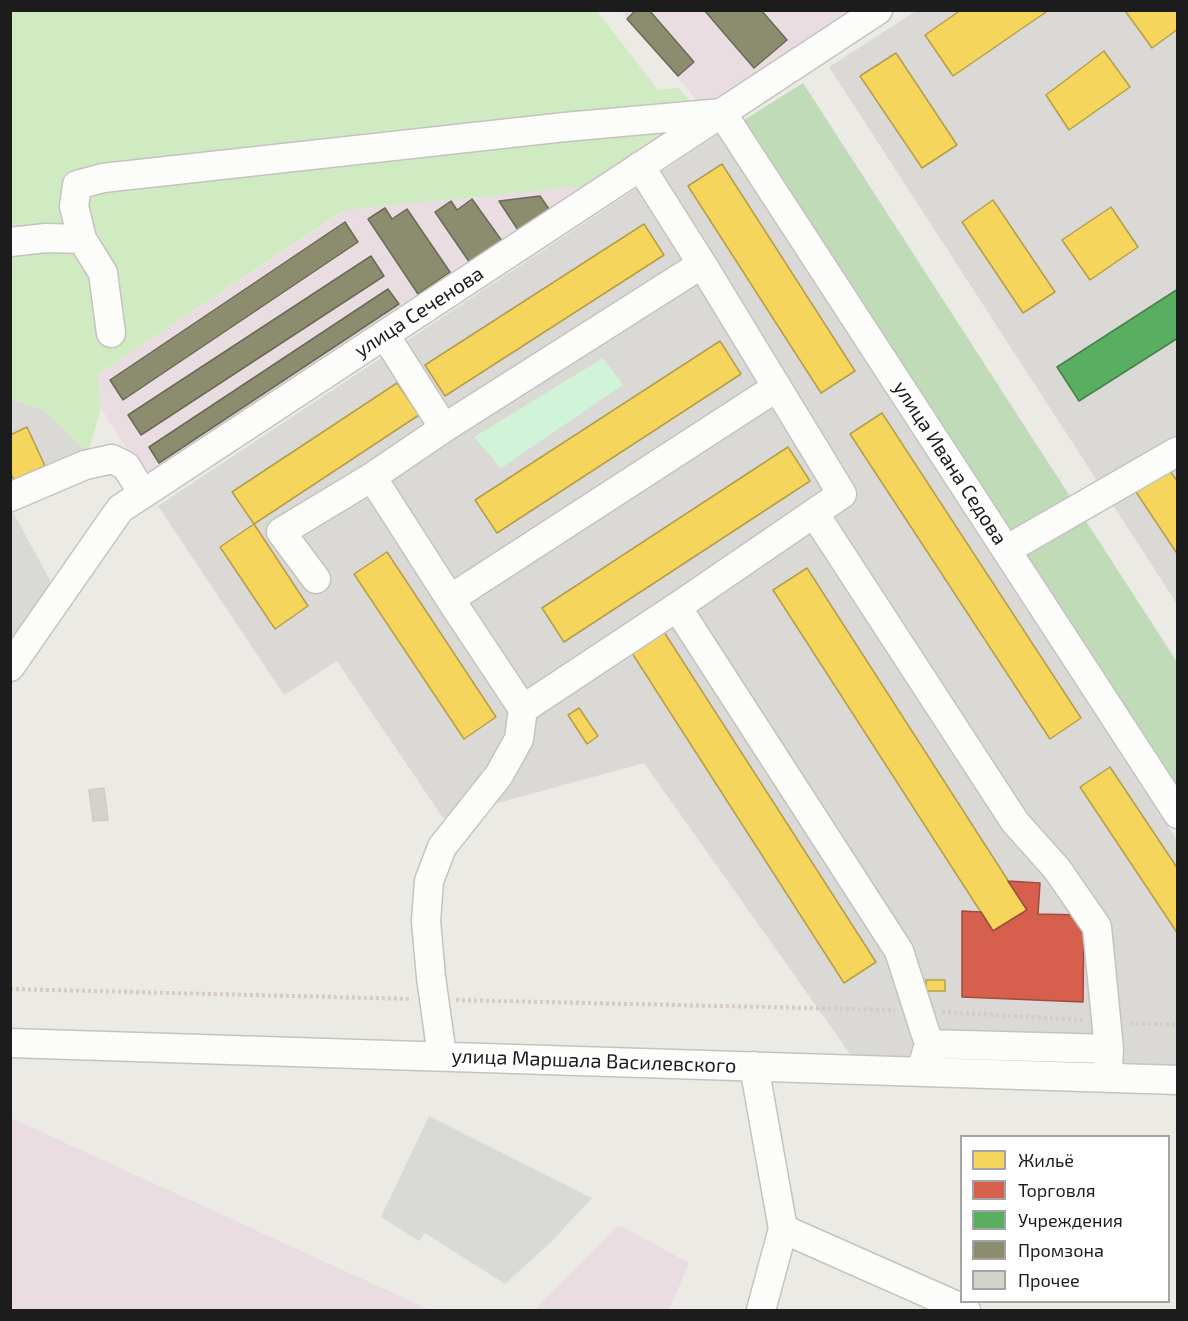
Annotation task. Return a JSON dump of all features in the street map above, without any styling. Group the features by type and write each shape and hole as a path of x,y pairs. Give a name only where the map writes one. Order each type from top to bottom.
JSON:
{"street":[{"name":"улица Сеченова","path":"10,667 120,509 878,10"},
{"path":"111,333 103,273 82,239 74,206 77,185 103,178 564,127 722,113"},
{"name":"улица Ивана Седова","path":"722,113 1178,814"},
{"path":"523,709 842,494 640,166"},
{"path":"10,242 46,238 82,239"},
{"path":"316,579 281,532 372,477 444,428 702,264"},
{"path":"385,335 444,428"},
{"path":"450,599 777,387"},
{"path":"1006,550 1178,451"},
{"path":"10,497 85,465 112,459 126,466 143,494"},
{"path":"372,477 523,709 519,739 499,775 442,847 429,881 426,921 442,1056"},
{"path":"814,513 1015,822 1057,869 1097,927 1107,1035 1107,1078"},
{"path":"677,607 899,951 929,1044 920,1072"},
{"path":"929,1044 1107,1035"},
{"name":"улица Маршала Василевского","path":"10,1043 1178,1080"},
{"path":"754,1066 783,1229 761,1311"},
{"path":"783,1229 940,1305 966,1311"}],"path":[{"path":"10,989 918,1010 1107,1035 1178,1025"}],"shaded area":[{"path":"849,10 852,15 707,112 621,11"},
{"path":"916,11 1177,11 1177,604 829,67"},
{"path":"720,133 1177,840 1177,1070 853,1058 644,763 443,818 337,661 284,695 158,506"},
{"path":"595,185 146,479 101,408 98,374 343,211"},
{"path":"10,399 44,410 88,453 11,487"},
{"path":"13,512 52,584 11,648 10,513"},
{"path":"429,1116 592,1198 550,1243 505,1284 425,1233 419,1241 381,1217"},
{"path":"11,1118 430,1310 11,1310"},
{"path":"621,1226 689,1263 669,1310 535,1310 614,1229"}],"green space":[{"path":"11,11 597,11 658,90 679,88 702,117 595,185 342,211 98,374 101,408 88,453 44,410 11,399"},
{"path":"803,83 1177,662 1177,792 741,122"},
{"path":"603,358 623,385 501,468 474,437"}],"building: Жильё":[{"path":"961,10 1045,10 1046,12 953,76 925,35"},
{"path":"1128,10 1178,10 1178,29 1152,48 1126,12"},
{"path":"1104,51 1130,87 1069,130 1046,95"},
{"path":"896,53 957,145 922,168 860,76"},
{"path":"722,164 855,371 821,393 688,186"},
{"path":"993,200 1055,292 1023,313 962,222"},
{"path":"1111,207 1138,247 1090,280 1062,240"},
{"path":"644,224 664,255 445,396 425,365"},
{"path":"720,341 741,374 497,533 475,500"},
{"path":"397,383 419,415 254,524 232,492"},
{"path":"882,413 1081,718 1050,739 850,434"},
{"path":"27,427 45,466 14,480 10,472 10,435"},
{"path":"788,447 810,481 564,642 542,608"},
{"path":"1169,470 1178,482 1178,555 1136,492"},
{"path":"254,524 308,606 275,629 220,547"},
{"path":"387,552 496,717 464,739 354,574"},
{"path":"807,568 1027,910 993,931 773,590"},
{"path":"664,632 876,962 844,983 632,653"},
{"path":"579,708 598,736 587,744 568,715"},
{"path":"1110,767 1178,869 1178,934 1080,787"},
{"path":"926,980 945,980 945,991 926,991"}],"building: Торговля":[{"path":"1008,881 1040,883 1038,914 1084,915 1083,1002 962,997 962,911 981,912 993,931 1027,910"}],"building: Учреждения":[{"path":"1178,289 1178,338 1079,401 1057,367"}],"building: Промзона":[{"path":"636,10 649,10 694,62 678,76 627,19"},
{"path":"704,10 761,10 787,40 754,68"},
{"path":"540,196 549,209 518,230 499,201"},
{"path":"472,199 502,241 470,263 435,212 451,201 457,210"},
{"path":"385,208 392,219 407,209 450,272 418,294 368,219"},
{"path":"345,222 358,242 123,400 110,380"},
{"path":"371,256 384,276 141,435 128,415"},
{"path":"388,289 399,304 159,463 149,447"}],"building: Прочее":[{"path":"104,788 108,820 93,821 89,790"}]}
